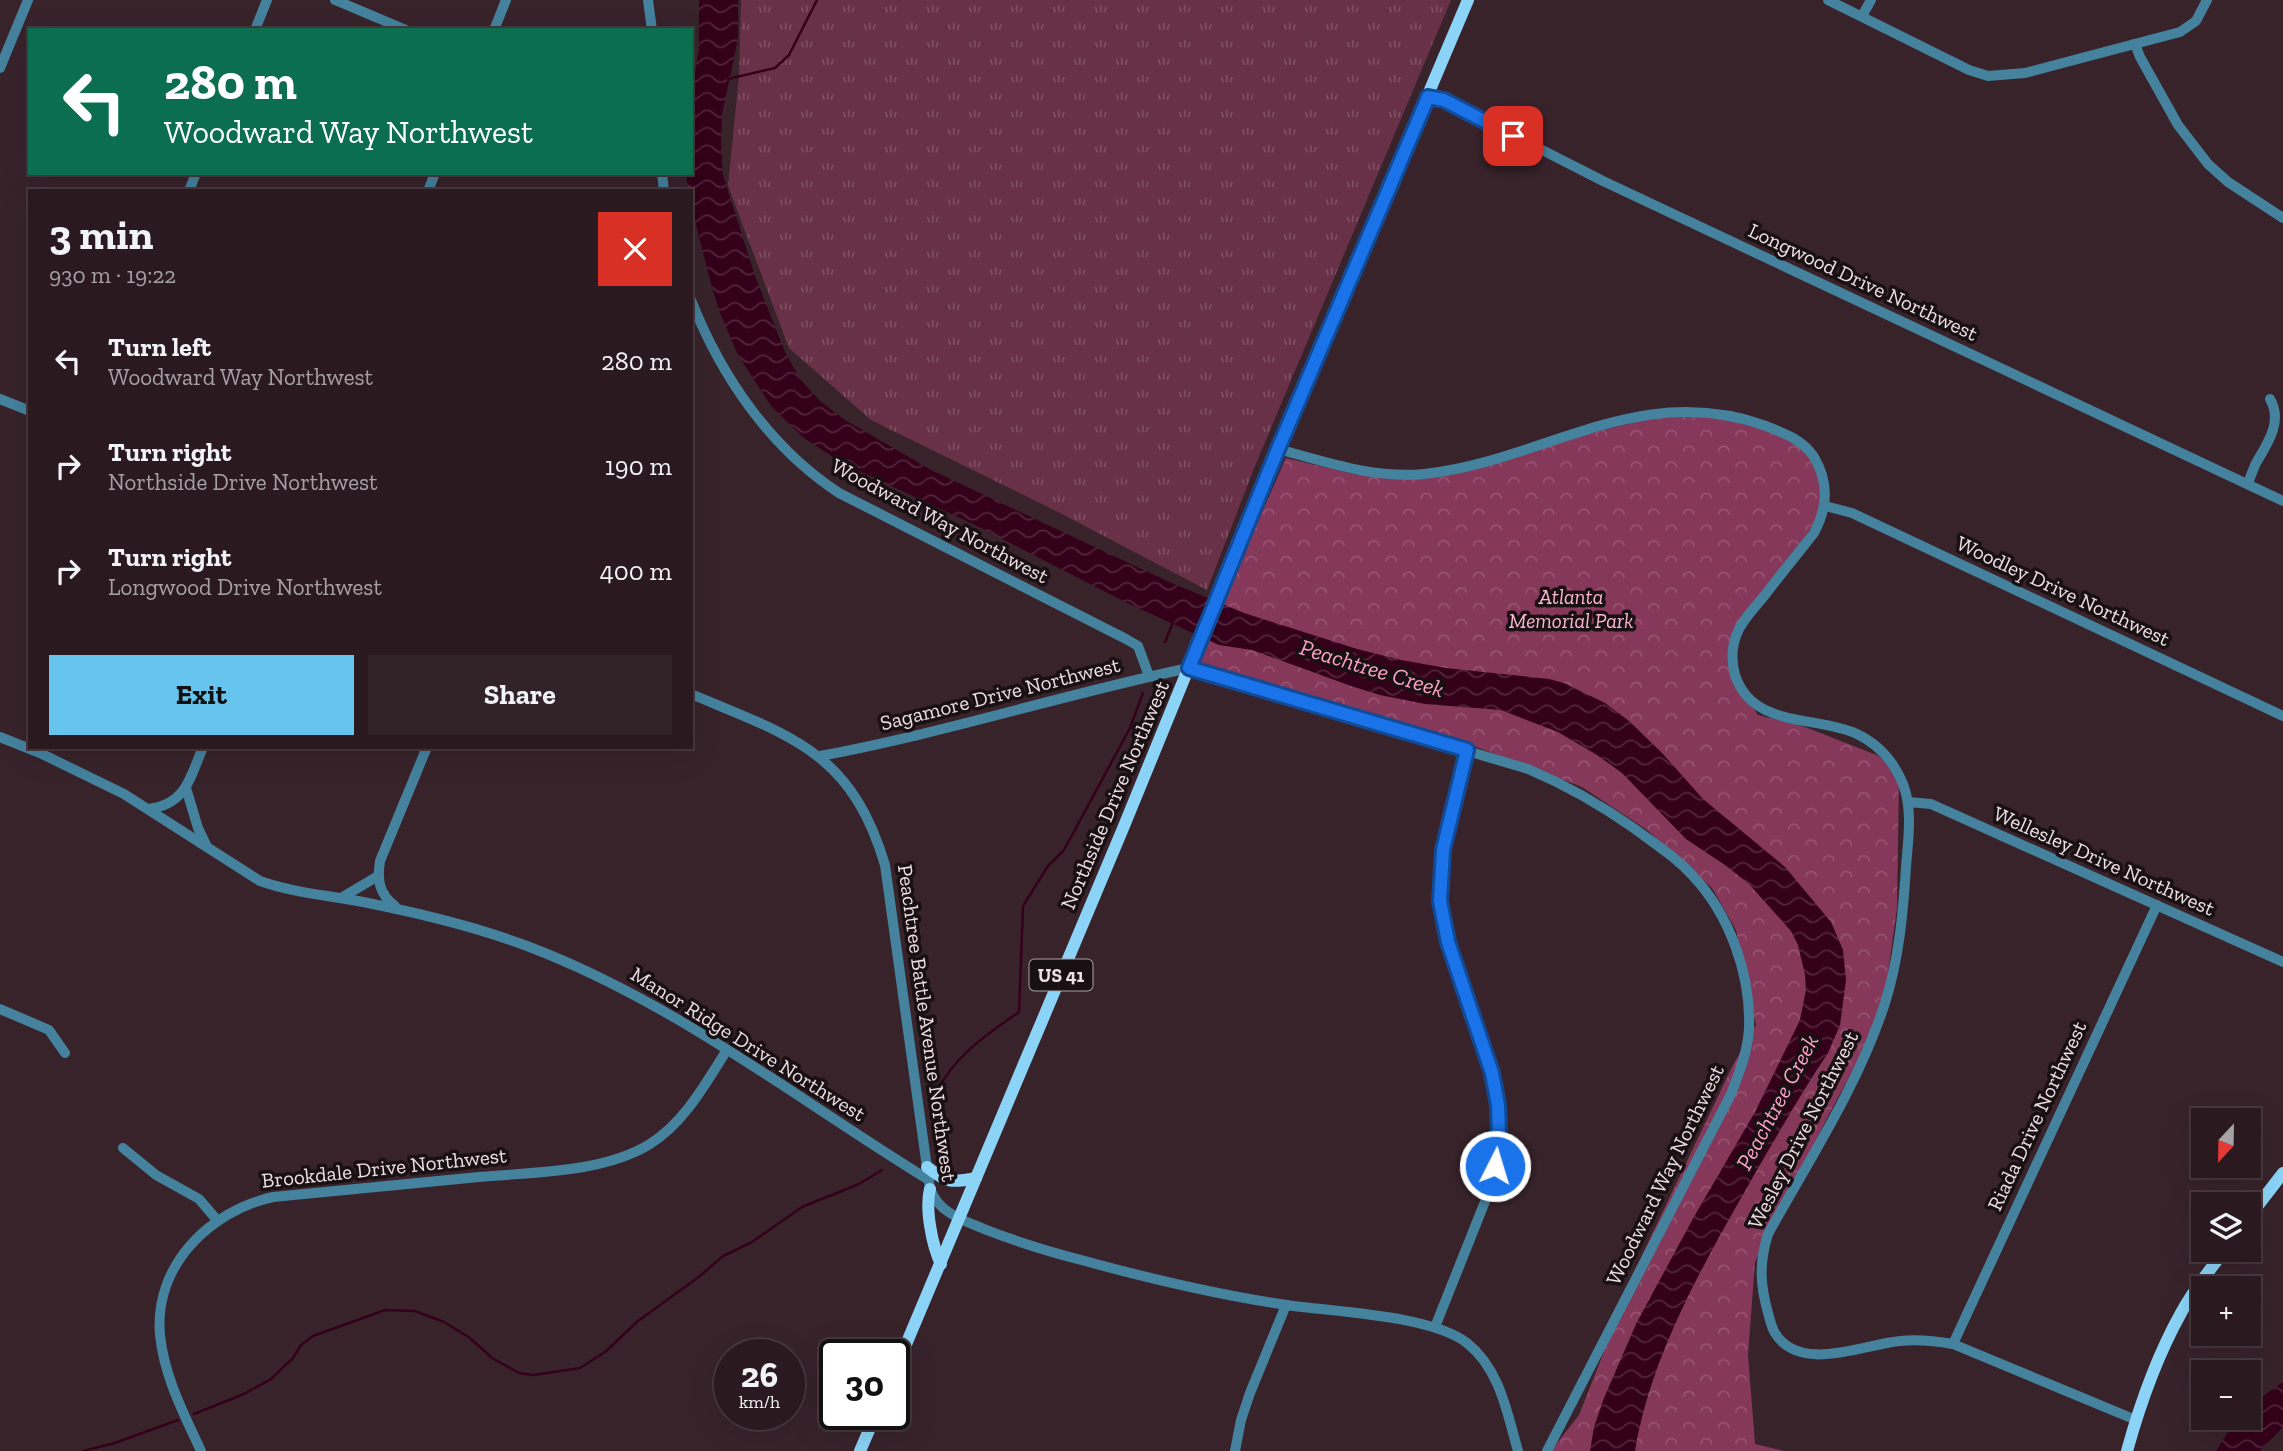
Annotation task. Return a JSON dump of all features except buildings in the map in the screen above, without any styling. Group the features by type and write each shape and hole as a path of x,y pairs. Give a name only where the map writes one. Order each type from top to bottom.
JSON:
{"main road":[{"name":"Northside Drive Northwest","path":"909,1339 1278,449 1468,0"},
{"path":"2261,1201 2283,1173"},
{"path":"941,1264 935,1252 927,1202 928,1179 956,1182 976,1178"},
{"path":"2127,1451 2136,1419 2163,1349 2182,1311 2217,1262"},
{"path":"860,1451 869,1430"}],"street":[{"path":"0,68 28,0"},
{"path":"256,28 267,0"},
{"path":"335,0 401,28"},
{"path":"495,28 506,0"},
{"path":"648,0 652,28"},
{"path":"1828,0 1969,71 1988,76 2025,74 2180,32 2190,27 2202,13 2207,0"},
{"path":"1862,16 1871,0"},
{"path":"2136,44 2140,57 2178,125 2199,154 2228,182 2283,218"},
{"name":"Longwood Drive Northwest","path":"1428,97 1444,100 1603,181 2283,500"},
{"name":"Woodward Way Northwest","path":"693,304 715,354 733,384 777,440 818,479 839,493 1138,646 1149,676"},
{"path":"0,399 28,410"},
{"path":"2248,484 2256,464 2270,443 2278,421 2277,410 2270,399"},
{"path":"1278,449 1355,470 1385,474 1421,474 1473,465 1627,417 1667,412 1708,413 1757,423 1800,442 1812,454 1821,471 1825,506"},
{"name":"Woodley Drive Northwest","path":"1825,506 1852,513 2283,716"},
{"name":"Wesley Drive Northwest","path":"1825,506 1814,533 1740,628 1733,650 1734,673 1745,694 1766,711 1844,729 1872,743 1896,769 1908,802 1909,820 1903,921 1886,1001 1857,1072 1768,1234 1761,1254 1760,1278 1773,1331 1782,1342 1814,1354 1830,1355 1903,1340 1930,1340 1954,1344 2136,1419"},
{"name":"Woodward Way Northwest","path":"1189,668 1528,769 1576,791 1610,812 1683,866 1707,893 1727,927 1739,960 1749,1011 1746,1049 1731,1094 1547,1451"},
{"name":"Sagamore Drive Northwest","path":"820,756 1189,668"},
{"name":"Peachtree Battle Avenue Northwest","path":"693,695 791,737 820,756 847,784 864,809 877,836 886,865 928,1179 940,1206 960,1219 1003,1237 1171,1284 1286,1305 1435,1327 1466,1342 1489,1367 1502,1396 1518,1451"},
{"name":"Manor Ridge Drive Northwest","path":"0,737 98,780 149,809 260,881 283,889 398,909 485,932 567,962 646,1001 928,1179"},
{"path":"149,809 164,807 187,788 202,749"},
{"path":"398,909 380,889 380,861 426,749"},
{"path":"1435,1327 1488,1194 1499,1137 1498,1105 1492,1073 1448,942 1440,901 1443,850 1467,750"},
{"path":"187,788 195,821 207,848"},
{"name":"Wellesley Drive Northwest","path":"1908,802 1931,804 2283,962"},
{"path":"341,898 378,876"},
{"name":"Riada Drive Northwest","path":"1954,1344 2157,905"},
{"path":"0,1009 49,1030 65,1054"},
{"name":"Brookdale Drive Northwest","path":"201,1451 166,1367 160,1321 174,1269 192,1243 217,1220 244,1205 273,1197 557,1169 620,1158 649,1144 673,1125 691,1105 727,1051"},
{"path":"122,1147 156,1175 199,1199 217,1220"},
{"path":"1235,1451 1250,1393 1286,1305"}],"green space":[{"path":"741,0 1451,0 1255,466 1207,590 1060,513 871,420 789,348 728,186 739,76"},
{"name":"Atlanta Memorial Park","path":"1670,413 1742,413 1819,458 1828,505 1734,633 1731,675 1758,715 1805,727 1879,756 1899,779 1897,908 1882,1017 1827,1118 1755,1262 1748,1355 1755,1444 1784,1451 1551,1451 1579,1415 1643,1253 1733,1065 1756,1025 1736,930 1712,888 1647,830 1582,787 1471,745 1184,668 1222,611 1228,589 1286,458 1357,475 1429,475"}],"water":[{"name":"Peachtree Creek","path":"699,0 738,0 738,39 722,114 723,175 755,276 785,352 800,379 820,401 845,420 933,471 1167,581 1244,613 1401,660 1446,668 1549,679 1564,683 1605,703 1629,721 1662,753 1703,799 1785,867 1831,922 1843,950 1846,980 1840,1025 1828,1053 1735,1209 1682,1309 1653,1379 1635,1451 1590,1451 1594,1427 1637,1322 1755,1112 1800,1020 1806,990 1805,975 1798,945 1791,931 1749,884 1686,839 1622,773 1558,732 1501,710 1425,704 1380,695 1252,650 1219,645 1127,603 975,525 842,463 804,438 771,406 738,355 711,284 693,213 693,189 688,189 686,175 693,175 693,83 699,50"},
{"path":"2283,1382 2283,1427 2260,1451 2216,1451 2229,1430 2261,1430 2261,1397"}],"waterway":[{"path":"728,79 775,68 789,55 817,0"},
{"path":"1165,642 1173,622"},
{"path":"936,1093 961,1057 1019,1012 1023,906 1048,866 1064,850 1130,728 1143,693"},
{"path":"194,1414 244,1394 271,1379 293,1358 301,1345 313,1336 385,1310 415,1311 444,1322 470,1338 492,1358 519,1373 534,1375 580,1368 605,1352 638,1321 723,1256 752,1242 802,1207 859,1184 882,1170"},
{"path":"83,1451 115,1443 178,1420"}],"route":[{"path":"1495,1166 1499,1137 1498,1105 1492,1073 1448,942 1440,901 1443,850 1467,750 1189,668 1278,449 1428,97 1444,100 1513,136"}]}
